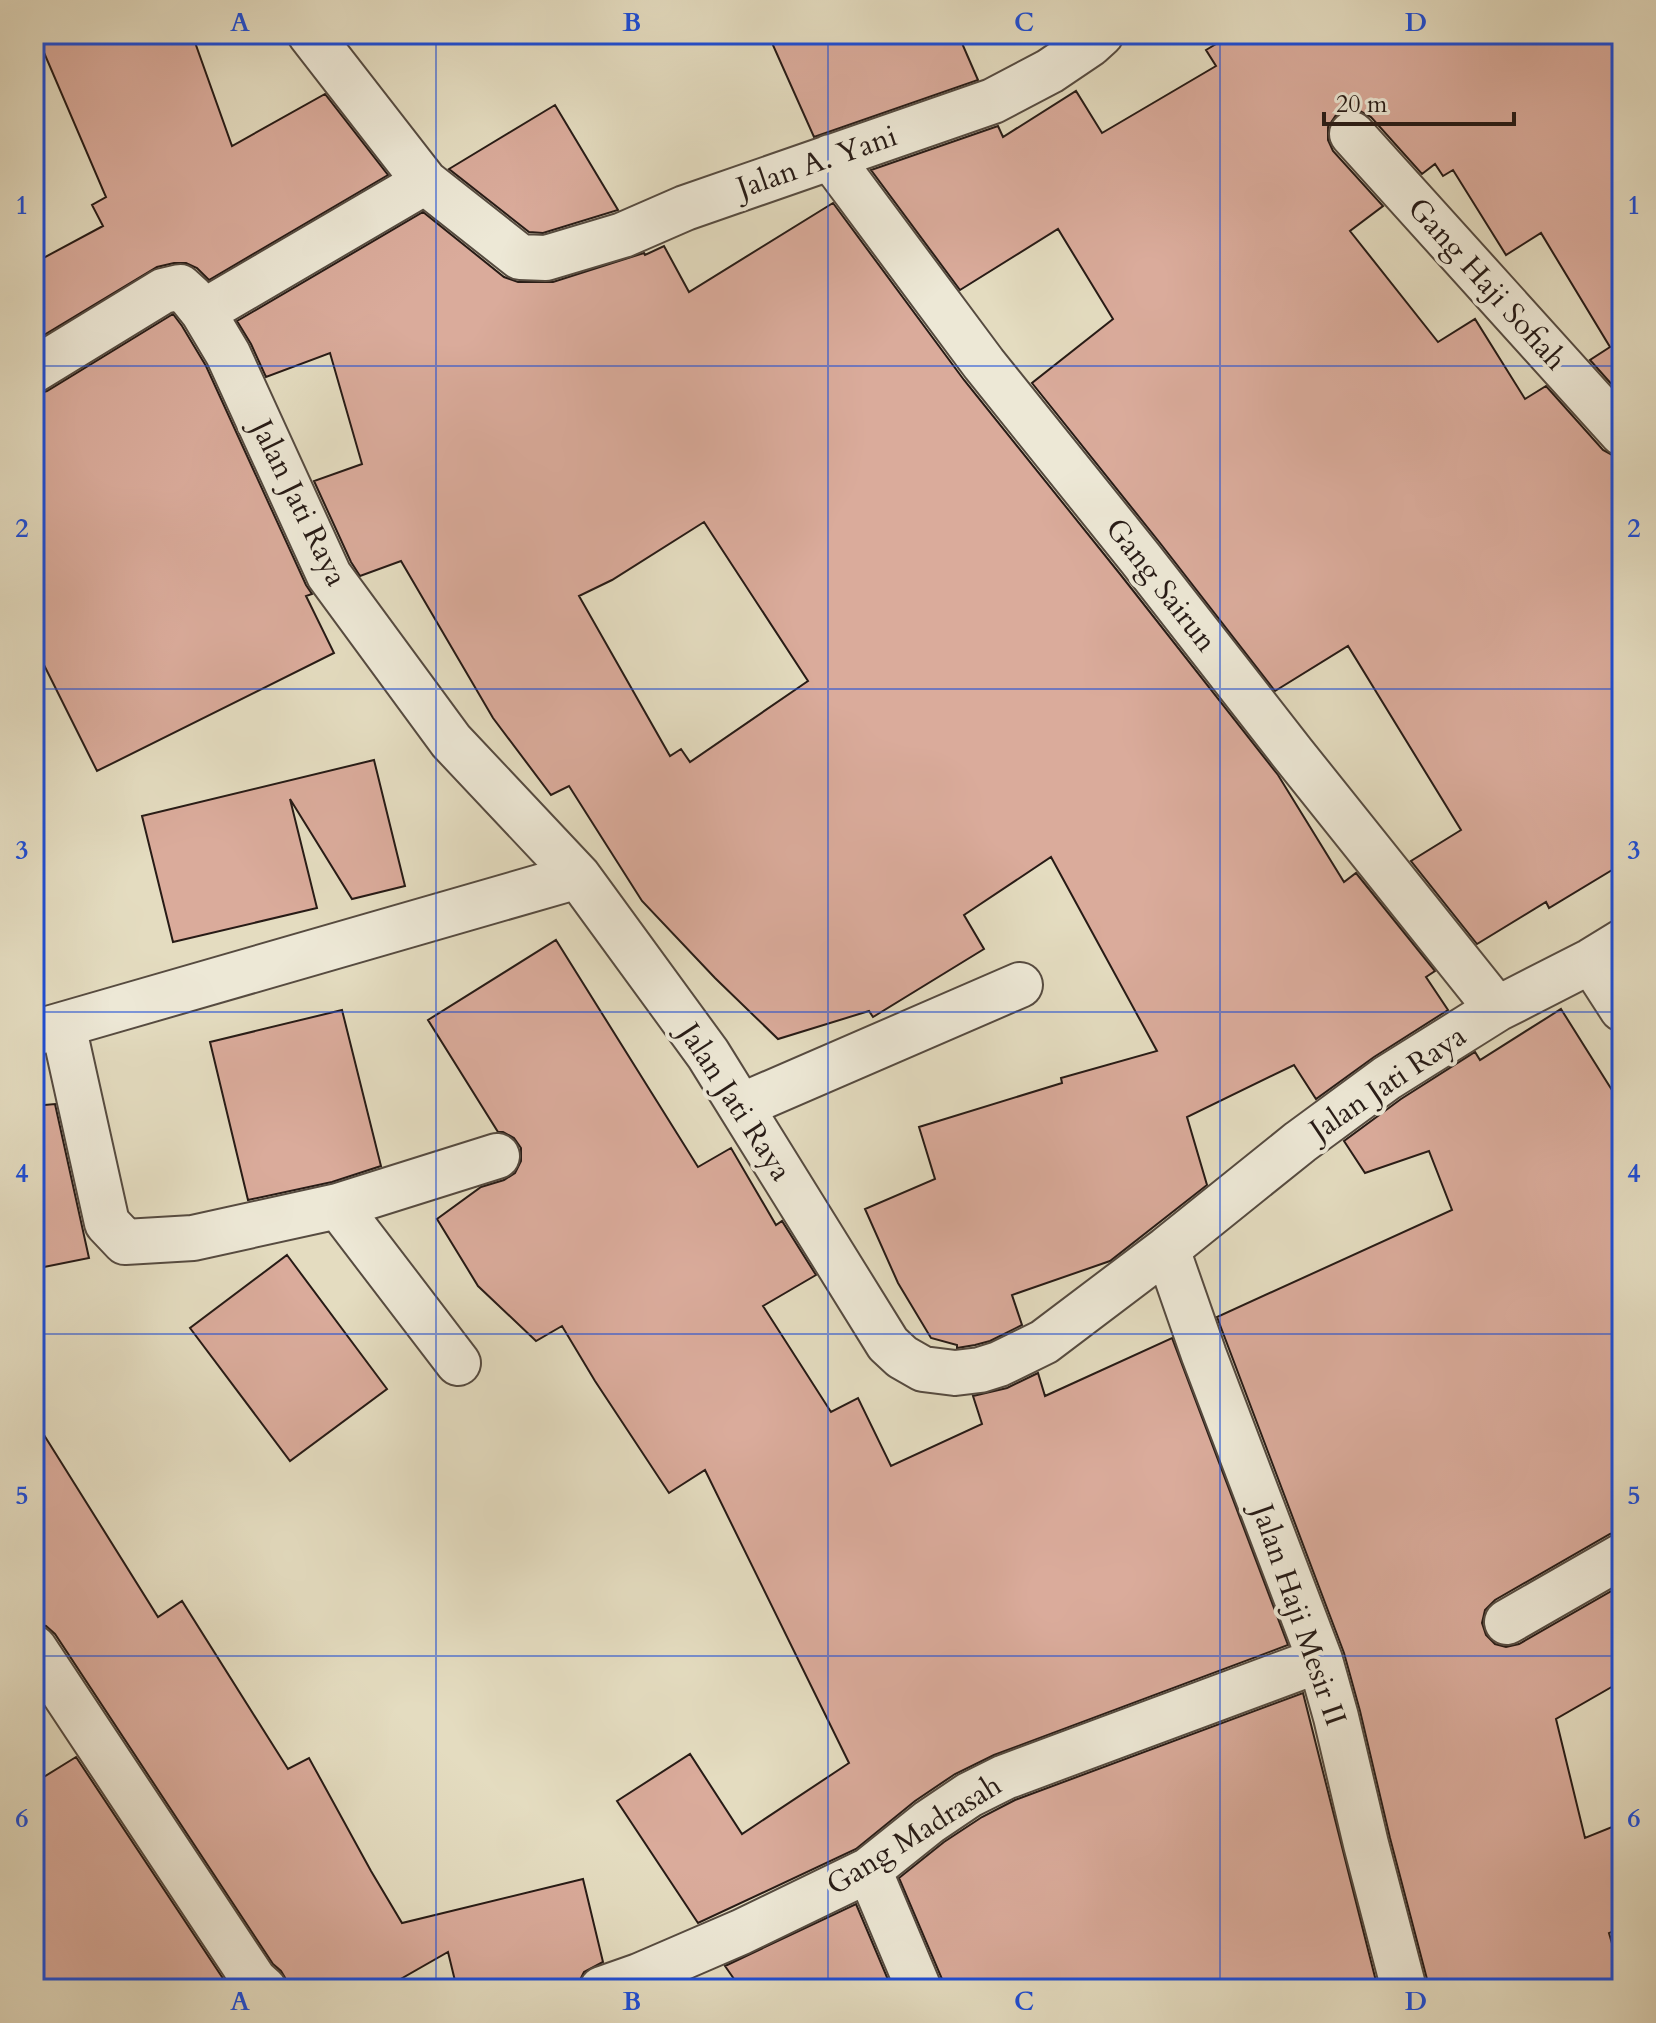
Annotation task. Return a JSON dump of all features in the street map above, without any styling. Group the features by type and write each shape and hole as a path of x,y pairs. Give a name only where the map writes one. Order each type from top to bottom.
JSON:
{"street":[{"path":"203,312 425,182 310,34"},
{"name":"Jalan A. Yani","path":"425,182 520,257 546,258 623,235 685,208 993,101 1050,71 1101,34"},
{"name":"Gang Haji Sofiah","path":"1352,134 1622,433"},
{"name":"Gang Sairun","path":"830,157 984,364 1497,1009"},
{"name":"Jalan Jati Raya","path":"34,370 163,291 180,287 203,312 228,354 329,575 451,741 578,876 708,1054 888,1344 902,1357 923,1369 967,1372 999,1364 1044,1342 1387,1078 1497,1009 1607,952"},
{"path":"497,1156 338,1206 193,1238 125,1242 107,1223 48,1029 578,876"},
{"path":"1607,952 1622,1009"},
{"path":"741,1106 1020,985"},
{"path":"338,1206 458,1363"},
{"name":"Jalan Haji Mesir II","path":"1167,1249 1320,1660 1404,1989"},
{"path":"1507,1622 1622,1556"},
{"path":"34,1648 254,1980 264,1989"},
{"name":"Gang Madrasah","path":"602,1989 741,1932 869,1870 929,1822 969,1795 1005,1777 1320,1660"},
{"path":"869,1870 919,1989"}],"building":[{"path":"36,34 192,34 232,146 325,94 388,175 209,280 197,268 186,263 157,267 34,341 34,263 103,226 92,205 106,197"},
{"path":"768,34 958,34 978,80 814,137"},
{"path":"1233,34 1622,34 1622,396 1590,360 1610,347 1541,233 1506,255 1453,170 1443,176 1435,164 1422,174 1371,117 1360,111 1348,110 1336,115 1328,127 1328,140 1333,151 1383,206 1350,231 1438,342 1475,319 1525,399 1546,386 1603,450 1622,457 1622,864 1549,908 1546,902 1477,944 1411,861 1461,830 1348,646 1275,691 1032,383 1113,319 1058,229 960,290 871,170 998,126 1003,137 1076,91 1102,133 1216,66 1206,50"},
{"path":"555,105 618,210 543,233 529,232 449,169"},
{"path":"833,203 964,380 1278,775 1344,882 1356,873 1435,971 1426,977 1448,1010 1316,1099 1294,1065 1187,1117 1207,1185 1110,1261 1012,1295 1022,1325 990,1341 957,1348 957,1345 931,1338 898,1283 865,1209 935,1179 919,1127 1062,1083 1061,1078 1157,1051 1051,857 964,915 984,949 873,1017 869,1011 778,1039 642,901 569,786 551,795 493,718 401,561 360,576 314,481 362,464 330,353 266,377 237,321 423,212 504,277 518,282 553,282 645,255 664,246 689,292","holes":["704,522 808,681 690,762 681,749 670,756 579,596 612,580"]},
{"path":"173,314 206,366 312,594 306,596 334,653 97,771 34,645 34,395 47,391"},
{"path":"374,760 405,886 352,899 290,799 317,908 173,942 142,816"},
{"path":"556,940 698,1167 731,1148 776,1225 782,1221 816,1275 763,1306 831,1412 858,1398 891,1466 982,1424 973,1396 1007,1388 1038,1373 1045,1396 1172,1338 1288,1645 994,1755 955,1774 915,1801 856,1849 698,1923 617,1801 690,1754 742,1834 849,1763 705,1470 669,1493 562,1326 536,1341 478,1286 437,1219 481,1187 515,1173 521,1161 521,1148 514,1138 498,1132 428,1020"},
{"path":"1561,1009 1622,1106 1622,1531 1610,1534 1495,1600 1485,1610 1482,1623 1486,1635 1495,1644 1506,1647 1519,1644 1622,1585 1622,1681 1556,1719 1585,1838 1622,1823 1622,1928 1609,1933 1622,1978 1622,1989 1428,1989 1344,1653 1217,1317 1452,1210 1429,1151 1365,1173 1344,1141 1401,1099 1475,1052 1480,1060"},
{"path":"342,1010 381,1166 332,1182 248,1200 210,1042"},
{"path":"55,1104 89,1258 34,1269 34,1106"},
{"path":"287,1255 387,1389 290,1461 190,1328"},
{"path":"34,1419 158,1617 182,1601 288,1769 309,1758 402,1923 583,1879 603,1962 584,1972 578,1989 457,1989 448,1952 383,1989 288,1989 281,1971 273,1964 55,1634 46,1626 34,1623"},
{"path":"1303,1693 1378,1989 943,1989 942,1979 899,1878 944,1842 1015,1800"},
{"path":"76,1757 230,1989 34,1989 34,1783"},
{"path":"856,1904 892,1989 741,1989 725,1966"}]}
